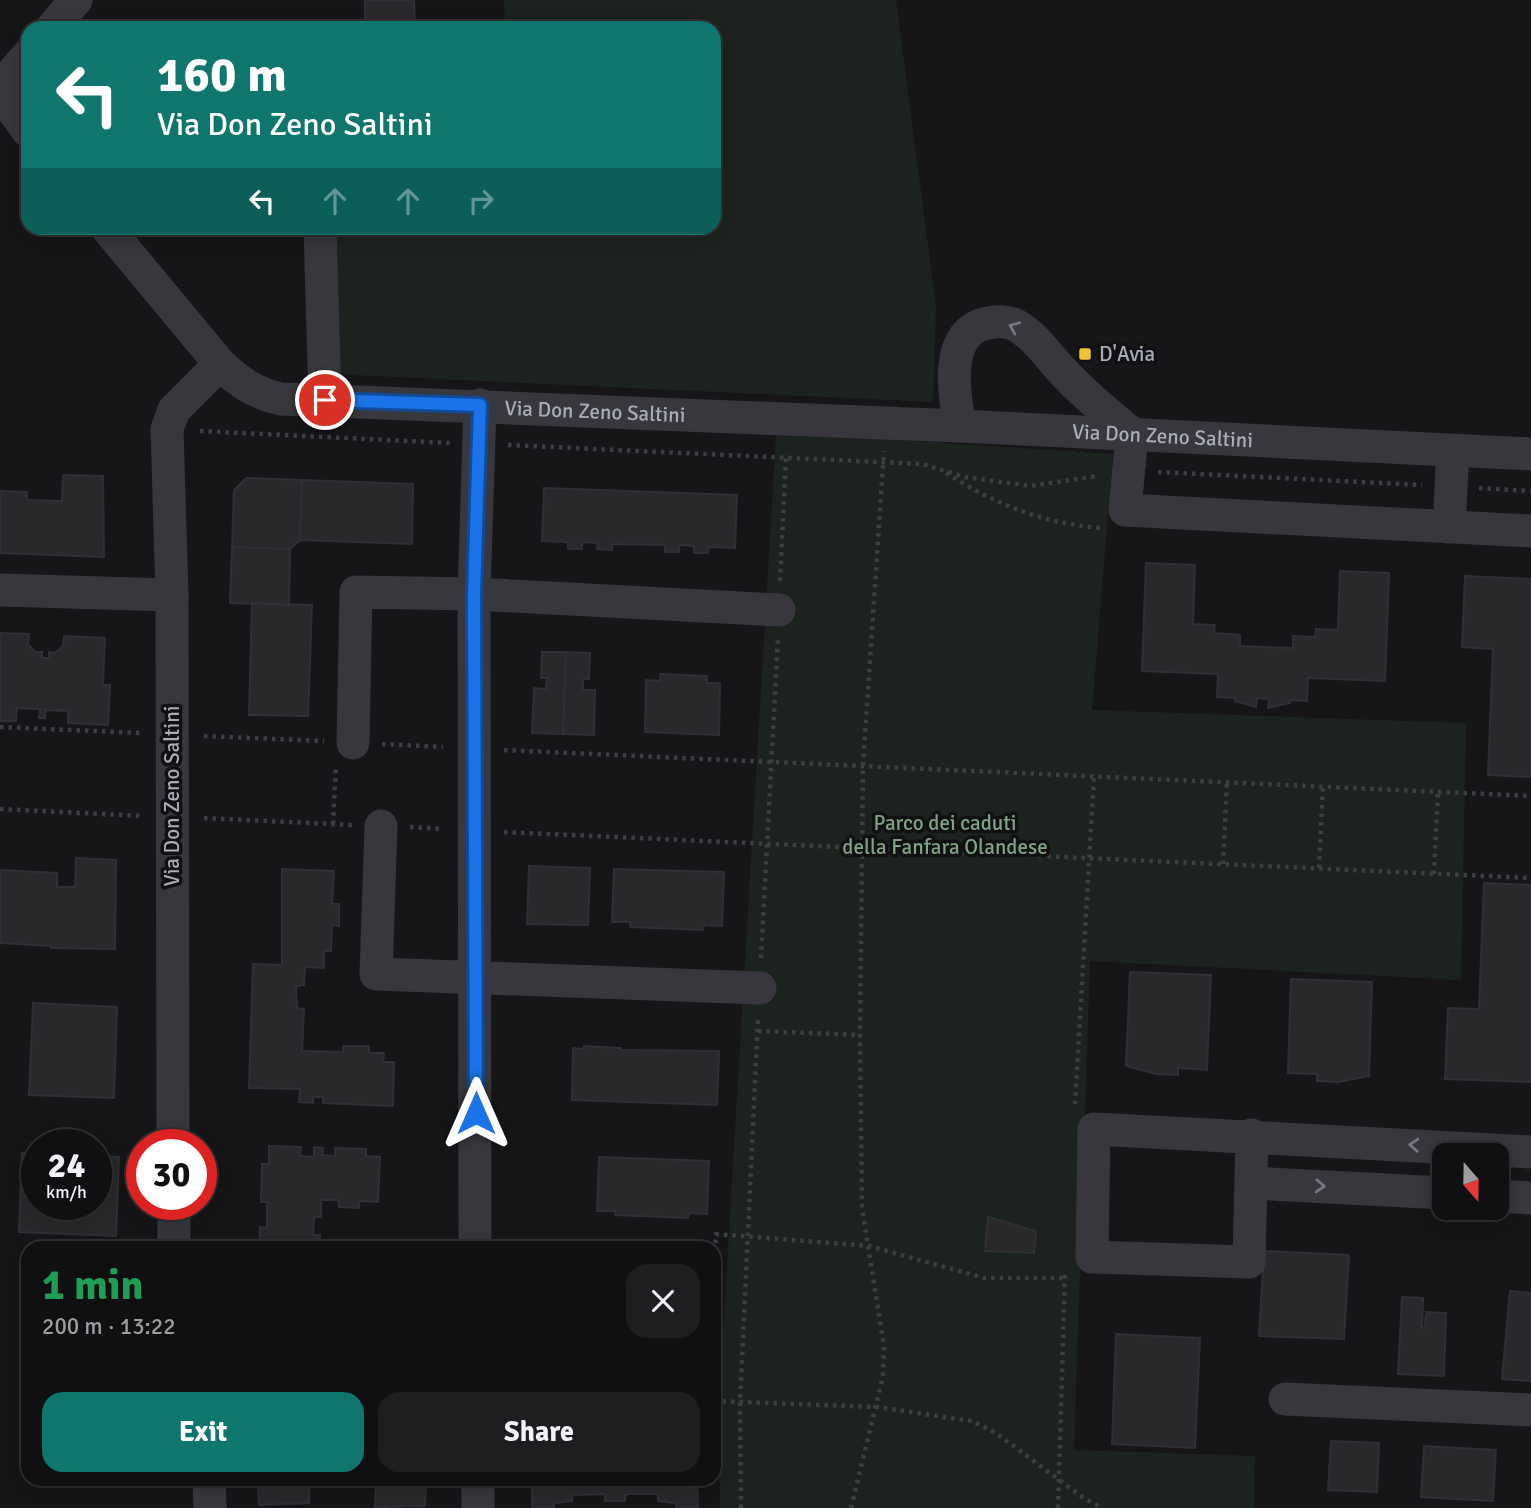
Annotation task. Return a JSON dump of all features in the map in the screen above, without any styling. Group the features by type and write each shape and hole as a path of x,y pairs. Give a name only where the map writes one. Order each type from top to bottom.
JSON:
{"street":[{"path":"58,21 76,0"},
{"path":"21,63 8,78 4,98 21,121"},
{"path":"113,235 220,364"},
{"path":"320,235 325,400"},
{"path":"960,426 953,368 960,347 969,334 984,324 1002,321 1016,325 1031,335 1087,397 1132,434 1125,510 1531,531"},
{"name":"Via Don Zeno Saltini","path":"173,1129 172,594 167,429 174,410 220,364 238,382 256,393 281,399 960,426 1531,454"},
{"path":"475,1241 474,594 480,405"},
{"path":"1449,527 1453,450"},
{"path":"0,590 172,594"},
{"path":"345,742 356,592 474,594 779,610"},
{"path":"381,826 376,974 760,988"},
{"path":"1252,1135 1249,1262 1079,1261 1094,1129 1252,1135 1531,1152"},
{"path":"1252,1183 1432,1192"},
{"path":"1509,1197 1531,1198"},
{"path":"174,1220 174,1241"},
{"path":"1285,1399 1531,1410"},
{"path":"209,1486 210,1508"},
{"path":"478,1486 478,1508"}],"path":[{"path":"851,1508 877,1408 883,1376 884,1346 862,1208 860,1034 863,765 884,461 884,424"},
{"path":"942,471 1031,486 1128,471 1531,491"},
{"path":"0,727 1531,796"},
{"path":"333,824 345,742"},
{"path":"1074,1116 1094,776"},
{"path":"1223,864 1227,782"},
{"path":"1319,868 1324,786"},
{"path":"1434,874 1438,791"},
{"path":"0,809 1531,878"},
{"path":"758,1031 860,1034"},
{"path":"715,1241 716,1234 869,1246 984,1278 1080,1279 1079,1261"},
{"path":"1058,1508 1065,1278 1079,1261"},
{"path":"721,1401 877,1408 972,1421 996,1433 1102,1508"}],"green space":[{"path":"504,0 896,0 936,307 933,402 308,373 306,235 721,235 721,21 505,21"},
{"name":"Parco dei caduti della Fanfara Olandese","path":"776,436 884,439 1113,454 1092,710 1466,723 1461,980 1090,961 1074,1450 1255,1456 1254,1508 720,1508 721,1367"}],"building":[{"path":"365,0 414,0 415,21 365,21"},
{"path":"63,475 103,476 104,557 0,553 0,491 27,492 27,500 62,501"},
{"path":"246,478 302,480 300,540 290,549 232,547 234,490"},
{"path":"302,480 413,484 412,544 300,540"},
{"path":"544,488 737,495 735,548 709,547 708,553 694,553 694,546 679,545 679,552 665,552 665,545 612,544 612,550 597,549 598,543 582,542 582,549 568,549 568,542 542,541"},
{"path":"232,547 290,549 289,605 230,603"},
{"path":"1146,563 1195,565 1193,624 1215,625 1214,633 1240,635 1240,646 1293,648 1293,636 1315,637 1316,629 1338,630 1340,571 1389,573 1385,681 1308,678 1307,701 1290,700 1290,703 1268,708 1269,699 1257,698 1256,707 1235,701 1235,698 1217,697 1218,674 1142,671"},
{"path":"1465,576 1531,579 1531,777 1488,775 1493,649 1462,647"},
{"path":"252,603 312,605 308,716 249,715"},
{"path":"0,633 29,634 28,644 35,652 42,652 42,658 49,658 49,652 55,653 63,646 64,636 105,638 103,685 110,685 108,725 68,723 68,711 45,710 45,718 39,718 40,709 17,708 16,721 0,721"},
{"path":"542,652 566,652 563,734 532,733 534,688 546,689 547,678 541,678"},
{"path":"566,652 590,653 589,679 583,679 583,690 595,690 594,735 563,734"},
{"path":"660,674 707,676 707,683 720,683 719,735 645,732 646,680 660,681"},
{"path":"76,858 116,860 115,949 51,948 0,943 0,870 57,873 57,887 75,887"},
{"path":"529,866 590,868 588,925 527,924"},
{"path":"282,869 334,871 332,904 339,904 339,926 332,925 331,951 324,951 324,968 305,967 304,985 296,986 297,1008 304,1009 302,1051 343,1052 343,1046 369,1046 369,1053 384,1053 383,1062 394,1062 393,1106 323,1103 323,1097 313,1097 313,1103 299,1102 300,1089 249,1088 253,964 282,965"},
{"path":"614,869 724,872 722,926 704,925 703,930 630,927 631,922 612,922"},
{"path":"1484,883 1531,885 1531,1082 1445,1079 1448,1008 1479,1009"},
{"path":"1130,972 1211,975 1207,1070 1178,1068 1178,1075 1156,1074 1126,1066"},
{"path":"1291,979 1372,982 1369,1076 1339,1082 1317,1081 1317,1074 1288,1073"},
{"path":"33,1003 117,1007 114,1098 29,1095"},
{"path":"584,1046 621,1050 719,1051 717,1105 572,1100 573,1048 584,1049"},
{"path":"269,1146 301,1147 300,1156 314,1157 314,1147 323,1148 322,1155 335,1156 335,1148 366,1149 366,1156 380,1157 378,1202 359,1201 359,1208 339,1207 339,1200 321,1200 321,1217 314,1217 313,1235 320,1235 320,1241 259,1241 260,1227 267,1228 267,1202 261,1202 262,1164 269,1164"},
{"path":"112,1157 119,1157 116,1236 19,1232 21,1179 21,1220 112,1220"},
{"path":"599,1157 709,1161 707,1214 689,1213 688,1218 615,1215 616,1211 597,1211"},
{"path":"988,1217 1036,1231 1034,1253 985,1251"},
{"path":"1264,1251 1349,1255 1344,1339 1259,1336"},
{"path":"1510,1291 1531,1293 1531,1381 1502,1379"},
{"path":"1402,1297 1423,1298 1422,1327 1425,1328 1426,1312 1446,1313 1444,1376 1398,1374"},
{"path":"1116,1334 1200,1338 1195,1448 1112,1444"},
{"path":"1331,1441 1379,1443 1377,1492 1328,1490"},
{"path":"1424,1446 1496,1450 1493,1501 1421,1497"},
{"path":"258,1486 309,1486 309,1503 259,1505"},
{"path":"376,1486 426,1486 425,1506 375,1507"},
{"path":"532,1486 697,1486 698,1508 676,1508 676,1503 658,1501 658,1494 626,1494 625,1501 605,1501 605,1494 572,1495 572,1501 554,1503 554,1508 532,1508"}],"place":[{"name":"D'Avia","path":"1085,354"}],"route":[{"path":"325,400 480,405 474,594 476,1113"}]}
